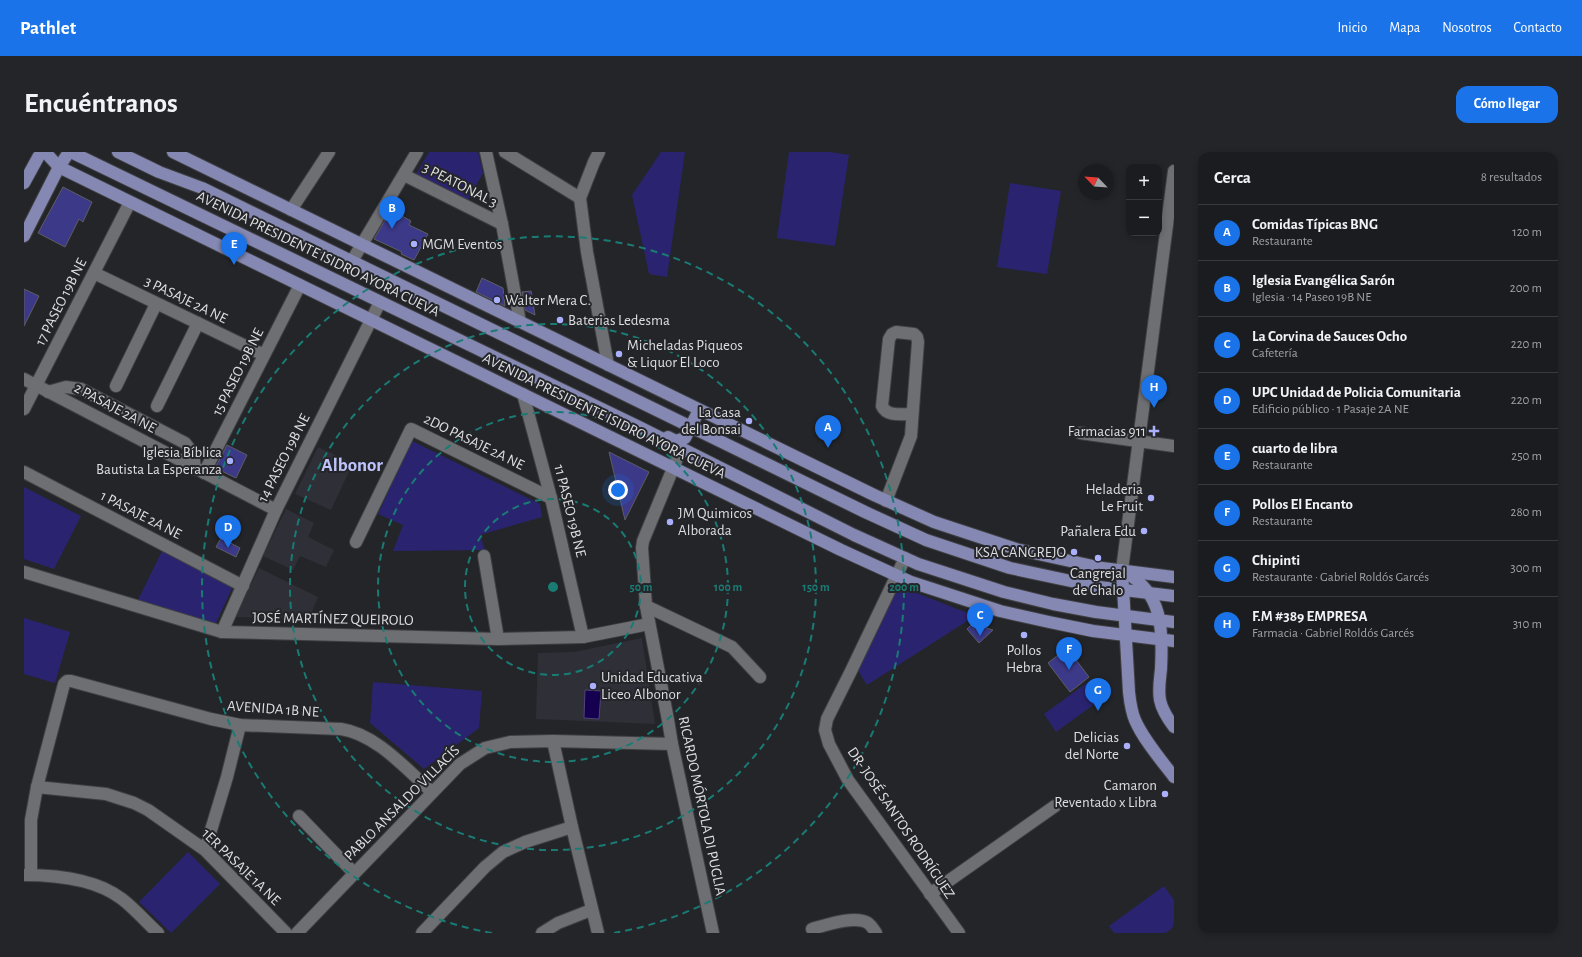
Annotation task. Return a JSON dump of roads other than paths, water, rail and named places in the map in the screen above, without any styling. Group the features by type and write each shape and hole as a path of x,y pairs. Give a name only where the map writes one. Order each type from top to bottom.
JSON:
{"main road":[{"path":"24,181 41,152"},
{"name":"AVENIDA PRESIDENTE ISIDRO AYORA CUEVA","path":"44,152 59,167 834,546 911,582 1000,611 1093,631 1168,640"},
{"path":"24,236 59,167 70,152"},
{"name":"AVENIDA PRESIDENTE ISIDRO AYORA CUEVA","path":"70,152 639,427 847,532 918,564 1004,592 1060,605 1124,616 1174,622"},
{"name":"AVENIDA PRESIDENTE ISIDRO AYORA CUEVA","path":"118,152 159,172 202,188 865,512 926,540 1010,568 1059,579 1123,590 1174,596"},
{"name":"AVENIDA PRESIDENTE ISIDRO AYORA CUEVA","path":"173,152 886,501 934,522 1016,549 1064,561 1174,577"},
{"path":"639,427 647,428 676,441 685,438 699,410"},
{"path":"984,559 990,541"},
{"path":"1122,570 1129,692 1134,720 1174,777"},
{"path":"1122,570 1142,584 1149,593 1156,606 1168,640 1160,700 1165,714 1174,727"}],"street":[{"path":"291,210 329,152"},
{"path":"352,261 418,152"},
{"path":"486,152 502,224 520,322"},
{"path":"505,152 580,198"},
{"path":"600,152 594,162 580,198 587,252 608,365"},
{"path":"1122,570 1174,171"},
{"name":"3 PEATONAL 3","path":"404,175 502,224"},
{"name":"17 PASEO 19B NE","path":"24,409 94,274 126,208"},
{"name":"3 PASAJE 2A NE","path":"94,274 264,355"},
{"name":"15 PASEO 19B NE","path":"200,471 264,355 300,285"},
{"name":"14 PASEO 19B NE","path":"222,632 276,510 380,302"},
{"path":"116,386 156,304"},
{"path":"157,406 198,323"},
{"path":"886,501 911,436 918,342 917,337 914,334 896,332 892,334 889,339 882,406 889,413 912,414"},
{"name":"2 PASAJE 2A NE","path":"24,379 276,510"},
{"path":"48,392 66,387 81,389 185,443 193,453 200,471"},
{"name":"11 PASEO 19B NE","path":"523,394 551,498 583,637"},
{"name":"2DO PASAJE 2A NE","path":"356,542 411,429 551,498"},
{"path":"1080,433 1174,446"},
{"path":"673,467 681,448"},
{"name":"RICARDO MÓRTOLA DI PUGLIA","path":"673,467 643,544 646,606 672,744 713,933"},
{"name":"1 PASAJE 2A NE","path":"24,472 243,586"},
{"path":"484,556 498,639"},
{"path":"898,576 905,558"},
{"name":"JOSÉ MARTÍNEZ QUEIROLO","path":"24,572 222,632 498,639 583,637 649,624"},
{"name":"DR- JOSÉ SANTOS RODRÍGUEZ","path":"898,576 827,719 825,730 829,744 848,780 959,933"},
{"path":"646,606 729,645 735,649 760,677"},
{"name":"AVENIDA 1B NE","path":"37,787 64,684 67,681 70,681 211,719 240,725 341,729 355,732 379,745 432,792"},
{"path":"205,850 227,777 240,725"},
{"path":"553,741 598,933"},
{"name":"PABLO ANSALDO VILLACÍS","path":"297,933 460,764 485,748 510,742 553,741 672,744"},
{"path":"37,787 31,820 28,875 80,880 95,884 122,899 158,933"},
{"name":"1ER PASAJE 1A NE","path":"37,787 106,794 134,803 148,810 205,850 286,933"},
{"path":"930,894 1055,806"},
{"path":"299,816 354,873"},
{"path":"422,933 485,867 503,852 525,842 572,827"},
{"path":"542,933 558,923 592,910"},
{"path":"812,929 845,921 865,922 871,926 876,933"}],"place":[{"name":"Iglesia Evangélica Sarón","path":"392,229"},
{"name":"MGM Eventos","path":"414,244"},
{"name":"cuarto de libra","path":"234,265"},
{"name":"Walter Mera C.","path":"497,300"},
{"name":"Baterias Ledesma","path":"560,320"},
{"name":"Micheladas Piqueos & Liquor El Loco","path":"619,354"},
{"name":"F.M #389 EMPRESA","path":"1154,408"},
{"name":"La Casa del Bonsai","path":"749,421"},
{"name":"Farmacias 911","path":"1154,431"},
{"name":"Comidas Típicas BNG","path":"828,448"},
{"name":"Iglesia Bíblica Bautista La Esperanza","path":"230,461"},
{"name":"Heladeria Le Fruit","path":"1151,498"},
{"name":"JM Quimicos Alborada","path":"670,522"},
{"name":"Pañalera Edu","path":"1144,531"},
{"name":"UPC Unidad de Policia Comunitaria","path":"228,548"},
{"name":"KSA CANGREJO","path":"1074,552"},
{"name":"Cangrejal de Chalo","path":"1098,558"},
{"name":"Pollos Hebra","path":"1024,635"},
{"name":"La Corvina de Sauces Ocho","path":"980,636"},
{"name":"Pollos El Encanto","path":"1069,670"},
{"name":"Unidad Educativa Liceo Albonor","path":"593,686"},
{"name":"Chipinti","path":"1098,711"},
{"name":"Delicias del Norte","path":"1127,746"},
{"name":"Camaron Reventado x Libra","path":"1165,794"}],"district":[{"name":"Albonor","path":"352,465"}]}
